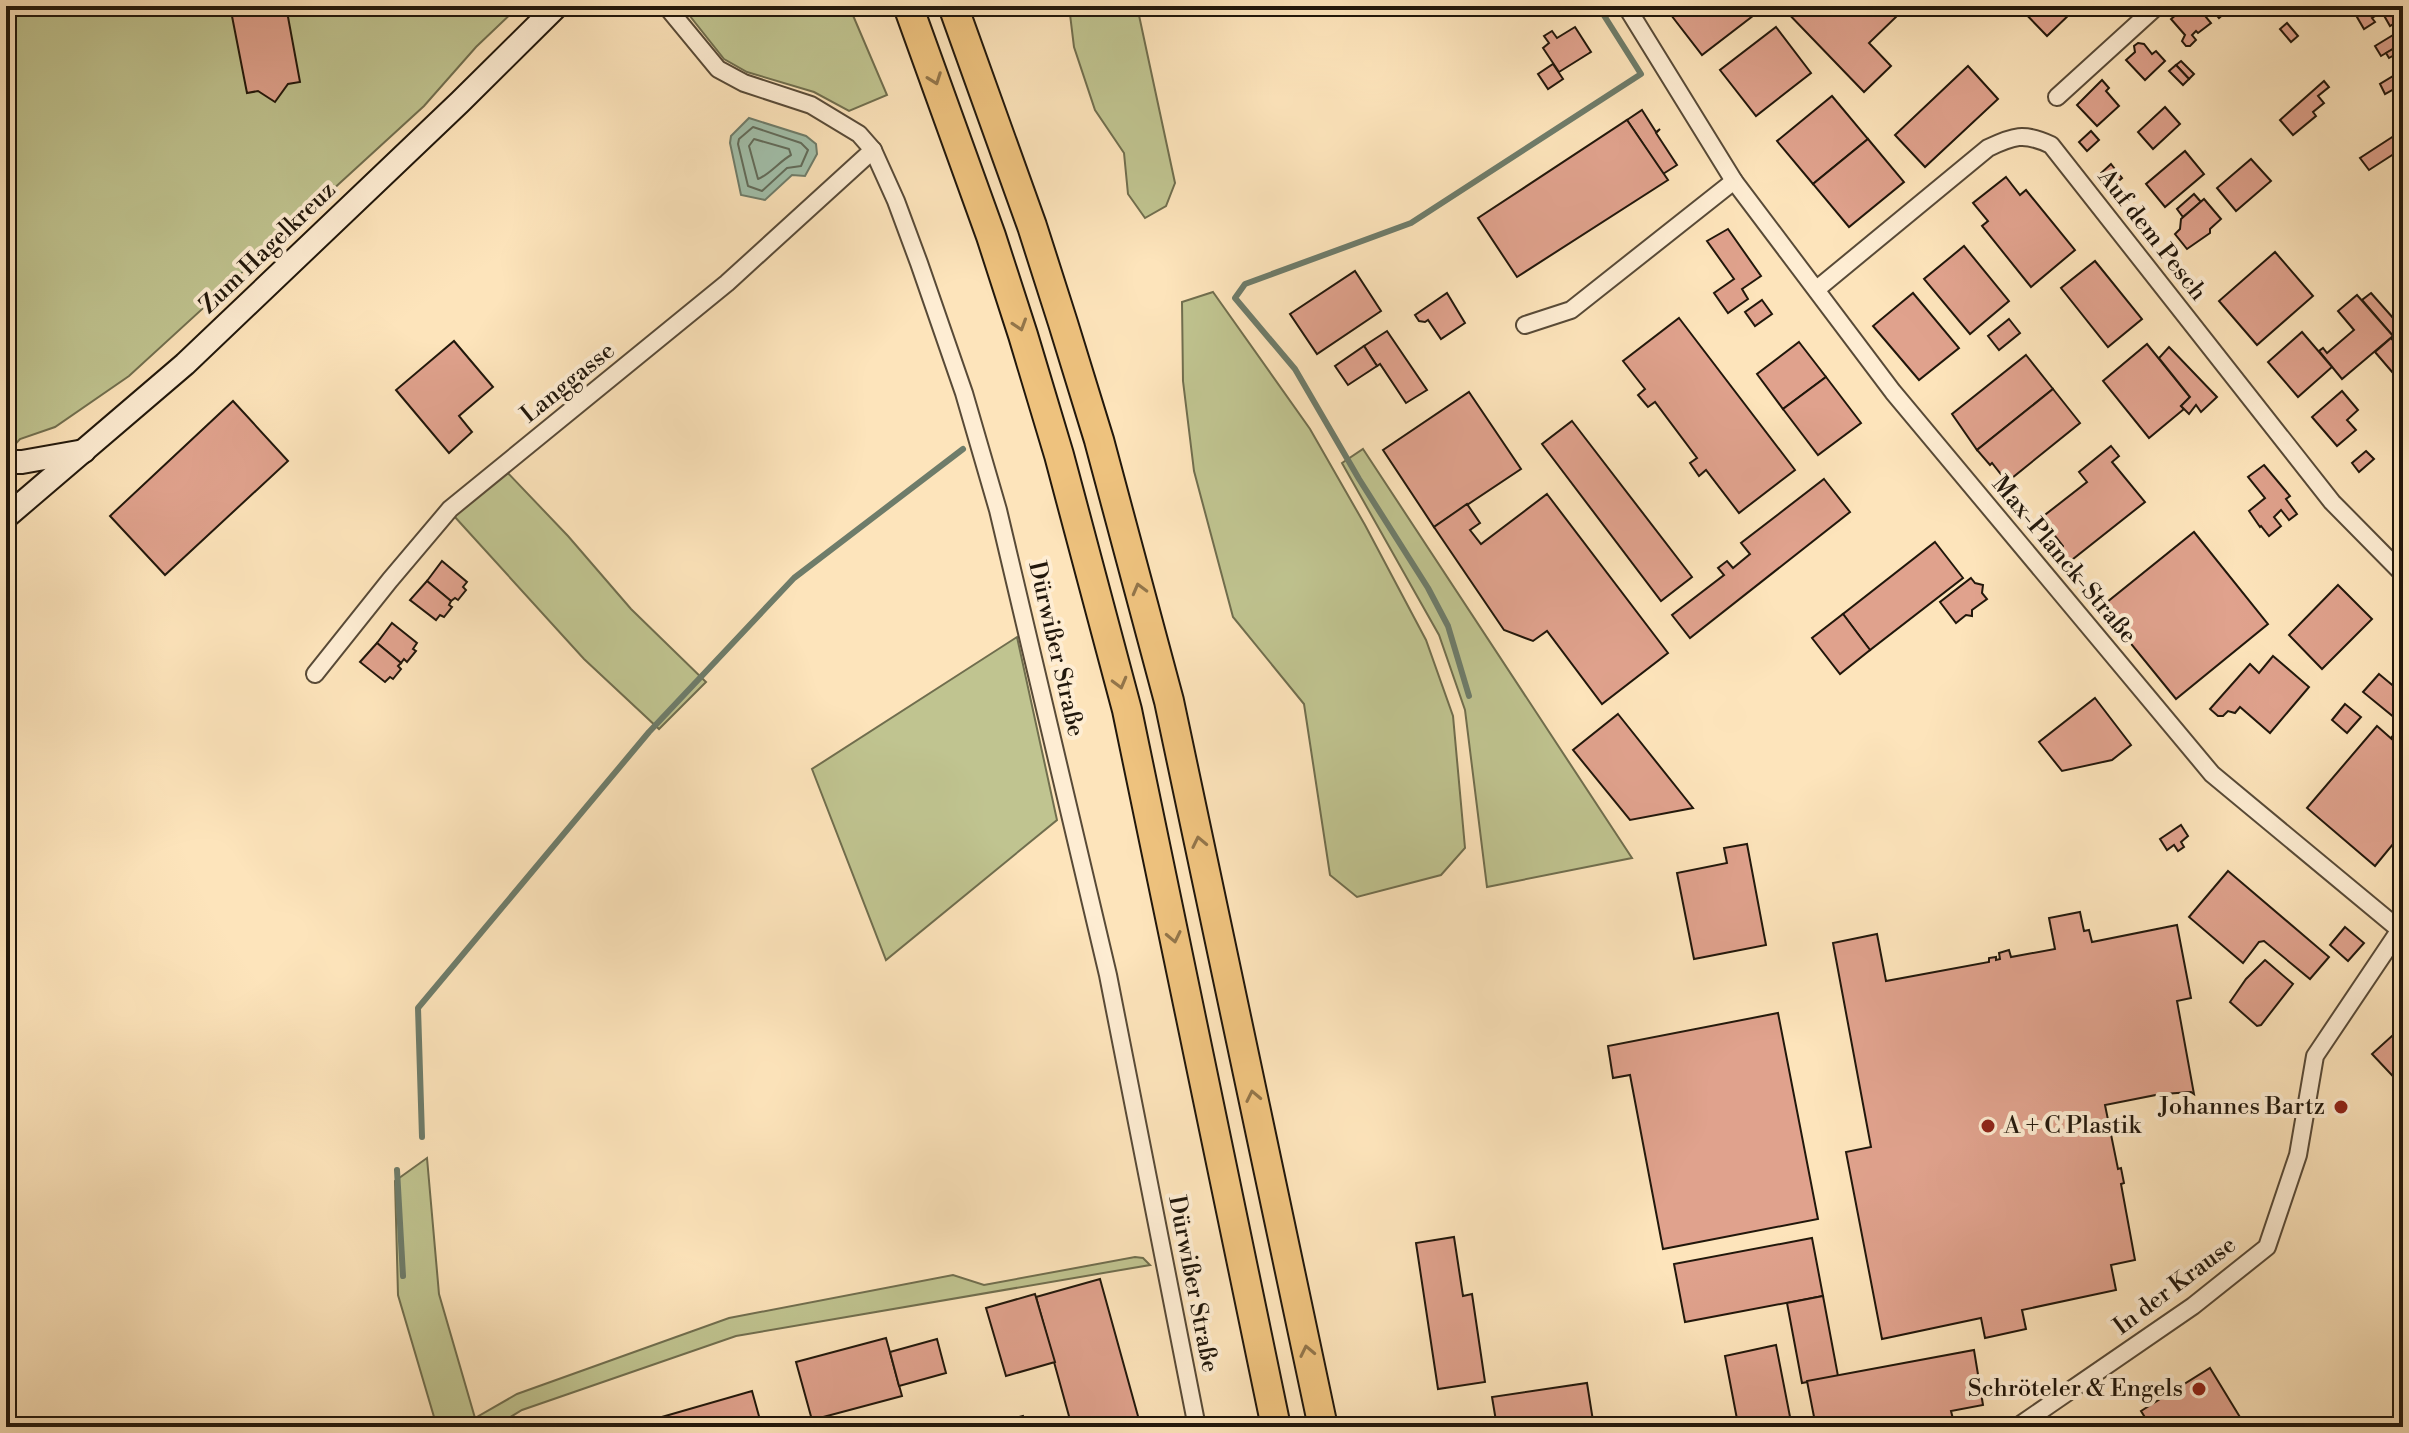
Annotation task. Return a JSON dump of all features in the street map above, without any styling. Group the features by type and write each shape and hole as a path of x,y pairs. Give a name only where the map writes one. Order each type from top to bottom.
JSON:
{"highway":[{"path":"908,6 982,210 1023,335 1059,455 1123,695 1276,1427"},
{"path":"953,6 1032,226 1099,440 1169,701 1323,1427"}],"street":[{"name":"Zum Hagelkreuz","path":"6,517 204,346 557,6"},
{"name":"Dürwißer Straße","path":"666,6 718,69 744,83 811,105 859,134 873,150 896,201 964,393 998,510 1108,975 1197,1427"},
{"name":"Max-Planck-Straße","path":"1626,6 1734,181 1893,392 2212,774 2402,928"},
{"path":"2057,97 2157,6"},
{"name":"Auf dem Pesch","path":"1817,289 1988,148 2011,137 2034,136 2051,145 2332,502 2403,574"},
{"name":"Langgasse","path":"315,674 450,509 727,283 873,150"},
{"path":"1525,325 1571,310 1734,181"},
{"path":"6,462 85,451"},
{"name":"In der Krause","path":"2017,1427 2193,1306 2267,1247 2298,1155 2315,1056 2402,928"}],"green space":[{"path":"6,6 519,6 476,47 424,106 129,376 55,427 20,439 6,451"},
{"path":"682,6 849,6 887,95 849,111 814,92 747,72 724,59"},
{"path":"1069,6 1137,6 1175,183 1166,206 1145,218 1128,194 1124,153 1095,110 1074,47"},
{"path":"1213,292 1310,429 1426,640 1453,716 1465,848 1441,875 1357,897 1330,875 1304,704 1233,617 1194,471 1183,381 1182,302"},
{"path":"1363,449 1632,858 1487,887 1465,710 1439,635 1342,463"},
{"path":"505,470 631,609 706,682 659,729 584,659 454,516"},
{"path":"1017,637 1057,820 886,960 812,769"},
{"path":"427,1158 439,1294 475,1418 517,1394 729,1318 953,1275 984,1285 1135,1257 1143,1258 1150,1265 736,1336 522,1410 494,1427 437,1427 398,1295 395,1181"}],"water":[{"path":"749,118 806,136 816,144 817,154 805,176 792,175 765,200 741,195 730,143 731,136"}],"building":[{"path":"230,6 286,6 300,82 288,84 275,102 258,91 247,93"},
{"path":"1682,6 1754,6 1758,12 1702,55 1671,15"},
{"path":"1781,6 1888,6 1897,16 1869,43 1891,66 1864,92"},
{"path":"2018,6 2068,6 2073,11 2047,36"},
{"path":"2187,6 2198,14 2201,11 2211,23 2192,35 2196,40 2190,46 2182,41 2185,35 2171,19"},
{"path":"2209,6 2221,6 2226,12 2219,18"},
{"path":"2352,6 2376,6 2358,17"},
{"path":"2376,6 2403,6 2403,18 2390,26 2382,12 2372,18 2375,22 2364,29 2357,17"},
{"path":"2287,23 2298,36 2291,42 2280,29"},
{"path":"1575,27 1591,52 1559,72 1543,48 1549,43 1544,36 1552,31 1557,38"},
{"path":"1776,27 1811,73 1756,116 1720,70"},
{"path":"2403,29 2403,43 2381,56 2375,46"},
{"path":"2403,43 2403,50 2389,58 2386,53"},
{"path":"2144,44 2152,54 2156,51 2165,61 2145,80 2126,60 2135,52 2134,46"},
{"path":"2181,61 2194,74 2189,79 2176,65"},
{"path":"1553,64 1563,79 1548,89 1538,74"},
{"path":"2176,65 2189,79 2183,85 2169,71"},
{"path":"1968,66 1998,99 1925,167 1895,135"},
{"path":"2403,70 2403,84 2385,94 2380,84"},
{"path":"2102,80 2109,88 2106,91 2119,106 2097,126 2077,105"},
{"path":"2324,81 2329,87 2318,96 2324,103 2313,112 2316,116 2293,135 2280,120"},
{"path":"1832,96 1868,139 1813,184 1777,141"},
{"path":"2165,107 2180,124 2153,149 2138,132"},
{"path":"1642,110 1656,132 1660,129 1656,133 1677,165 1663,174 1627,120"},
{"path":"1627,120 1668,180 1517,277 1478,218"},
{"path":"2403,130 2403,148 2369,170 2360,158"},
{"path":"2091,131 2099,140 2087,151 2079,142"},
{"path":"1868,139 1904,182 1849,227 1813,184"},
{"path":"2185,151 2204,174 2165,207 2146,184"},
{"path":"2251,159 2271,181 2236,211 2217,188"},
{"path":"2111,164 2122,178 2111,187 2100,174"},
{"path":"2006,177 2020,195 2026,190 2075,250 2031,287 1982,226 1988,221 1973,203"},
{"path":"2194,194 2201,202 2183,217 2177,209"},
{"path":"2204,199 2221,219 2210,229 2210,233 2187,249 2175,234 2180,229 2181,219"},
{"path":"1728,229 1761,276 1742,289 1748,299 1728,313 1714,293 1734,279 1707,241"},
{"path":"1964,246 2009,301 1970,334 1924,279"},
{"path":"2275,252 2313,296 2257,345 2219,301"},
{"path":"2095,261 2142,319 2108,347 2061,288"},
{"path":"1355,271 1381,311 1317,354 1290,314"},
{"path":"1447,293 1465,323 1441,339 1428,320 1419,321 1415,315"},
{"path":"1913,293 1959,348 1919,380 1873,326"},
{"path":"2371,293 2401,327 2392,335 2362,300"},
{"path":"2357,295 2393,336 2342,379 2319,351 2323,348 2327,353 2354,330 2338,311"},
{"path":"1762,300 1772,314 1755,326 1745,312"},
{"path":"1679,318 1795,470 1739,513 1706,470 1699,476 1690,463 1697,458 1655,402 1648,407 1638,395 1645,389 1623,361"},
{"path":"2009,319 2020,333 1999,350 1988,336"},
{"path":"1387,331 1427,390 1406,403 1364,346"},
{"path":"2302,332 2332,367 2298,397 2268,362"},
{"path":"2391,338 2403,352 2403,376 2399,380 2375,352"},
{"path":"454,341 493,387 459,416 472,432 449,453 396,390"},
{"path":"1799,342 1826,377 1783,409 1757,374"},
{"path":"2147,344 2190,397 2181,406 2184,409 2149,438 2103,381"},
{"path":"1364,346 1377,366 1348,385 1335,366"},
{"path":"2169,347 2217,397 2201,412 2196,405 2189,414 2181,406 2190,397 2159,358"},
{"path":"2026,355 2053,389 1977,450 1952,414"},
{"path":"1826,377 1861,423 1818,455 1783,409"},
{"path":"2053,389 2080,423 2007,482 1977,450"},
{"path":"2342,391 2358,410 2347,420 2356,430 2337,446 2312,417"},
{"path":"1469,392 1521,469 1434,527 1383,450"},
{"path":"233,401 288,461 165,575 110,516"},
{"path":"1572,421 1692,577 1661,601 1542,444"},
{"path":"2111,446 2119,456 2112,462 2145,502 2073,559 2067,560 2060,552 2063,546 2041,518 2087,482 2079,472"},
{"path":"2366,451 2374,459 2359,472 2352,463"},
{"path":"2264,465 2290,496 2286,499 2297,514 2289,520 2281,510 2274,517 2281,526 2269,536 2249,511 2265,498 2248,477"},
{"path":"1824,479 1850,512 1690,638 1672,615 1724,575 1718,568 1727,561 1733,568 1750,554 1741,543"},
{"path":"1547,494 1668,653 1602,704 1547,631 1533,641 1504,630 1434,527 1467,504 1480,523 1470,530 1481,544"},
{"path":"2194,532 2268,624 2176,699 2101,607"},
{"path":"1935,542 1963,578 1870,650 1843,614"},
{"path":"442,561 467,582 463,587 466,590 458,600 455,598 451,601 427,581"},
{"path":"1971,578 1983,585 1982,593 1987,599 1972,610 1972,616 1966,615 1956,623 1940,602"},
{"path":"427,581 451,601 449,605 452,607 444,617 440,615 436,620 410,600"},
{"path":"2338,585 2372,619 2322,669 2289,635"},
{"path":"1843,614 1870,650 1840,674 1812,638"},
{"path":"392,623 417,643 413,649 416,651 407,662 404,659 401,663 377,643"},
{"path":"377,643 401,663 398,666 401,669 393,679 390,677 385,682 360,662"},
{"path":"2273,656 2309,687 2270,733 2240,707 2235,713 2228,711 2223,716 2210,709 2250,664 2259,673"},
{"path":"2379,674 2403,694 2403,708 2395,718 2363,692"},
{"path":"2095,698 2131,745 2112,760 2062,771 2039,742"},
{"path":"2345,704 2361,717 2347,733 2332,720"},
{"path":"1618,714 1693,808 1630,820 1573,750"},
{"path":"2403,724 2403,749 2391,738"},
{"path":"2377,726 2403,749 2403,832 2375,866 2307,808"},
{"path":"2181,825 2188,836 2181,842 2184,847 2178,851 2174,845 2167,850 2160,839"},
{"path":"1747,844 1766,945 1694,959 1677,873 1727,863 1724,848"},
{"path":"2228,871 2329,957 2310,979 2264,941 2259,942 2243,963 2189,917"},
{"name":"A + C Plastik","path":"2080,912 2084,931 2089,930 2092,942 2177,925 2191,998 2177,1001 2194,1094 2161,1094 2105,1105 2118,1169 2121,1168 2124,1183 2121,1184 2135,1260 2111,1265 2116,1290 2022,1310 2026,1329 1985,1338 1981,1318 1882,1339 1846,1152 1871,1147 1833,943 1877,934 1886,981 1989,962 1989,958 2000,959 1999,953 2009,950 2011,957 2055,949 2049,918"},
{"path":"2345,927 2364,943 2348,961 2330,945"},
{"path":"2265,960 2293,984 2257,1026 2230,1002 2246,979"},
{"path":"1778,1013 1818,1219 1663,1249 1630,1075 1613,1078 1608,1046"},
{"path":"2403,1026 2403,1087 2372,1054"},
{"path":"1454,1237 1463,1296 1472,1294 1485,1382 1438,1389 1416,1243"},
{"path":"1812,1238 1823,1296 1685,1322 1674,1264"},
{"path":"1100,1279 1141,1427 1072,1427 1036,1297"},
{"path":"1035,1294 1055,1362 1006,1376 986,1308"},
{"path":"1823,1296 1838,1376 1802,1383 1787,1303"},
{"path":"886,1338 902,1396 812,1420 796,1362"},
{"path":"937,1339 946,1373 899,1386 890,1352"},
{"path":"1776,1345 1792,1427 1695,1427 1737,1419 1725,1356"},
{"path":"1974,1350 1983,1405 1951,1411 1955,1427 1816,1427 1807,1381"},
{"name":"Schröteler & Engels","path":"2210,1368 2246,1427 2151,1427 2141,1411"},
{"path":"1587,1383 1594,1427 1497,1427 1492,1397"},
{"path":"752,1391 762,1427 627,1427"},
{"path":"1023,1416 1026,1427 982,1427"}],"waterway":[{"path":"1469,696 1448,626 1428,588 1295,369 1235,298 1245,284 1411,223 1641,74 1598,6"},
{"path":"422,1137 418,1008 649,732 794,578 963,449"},
{"path":"397,1170 403,1276"}],"place":[{"name":"Johannes Bartz","path":"2341,1107"},
{"name":"A + C Plastik","path":"1988,1126"},
{"name":"Schröteler & Engels","path":"2199,1389"}]}
